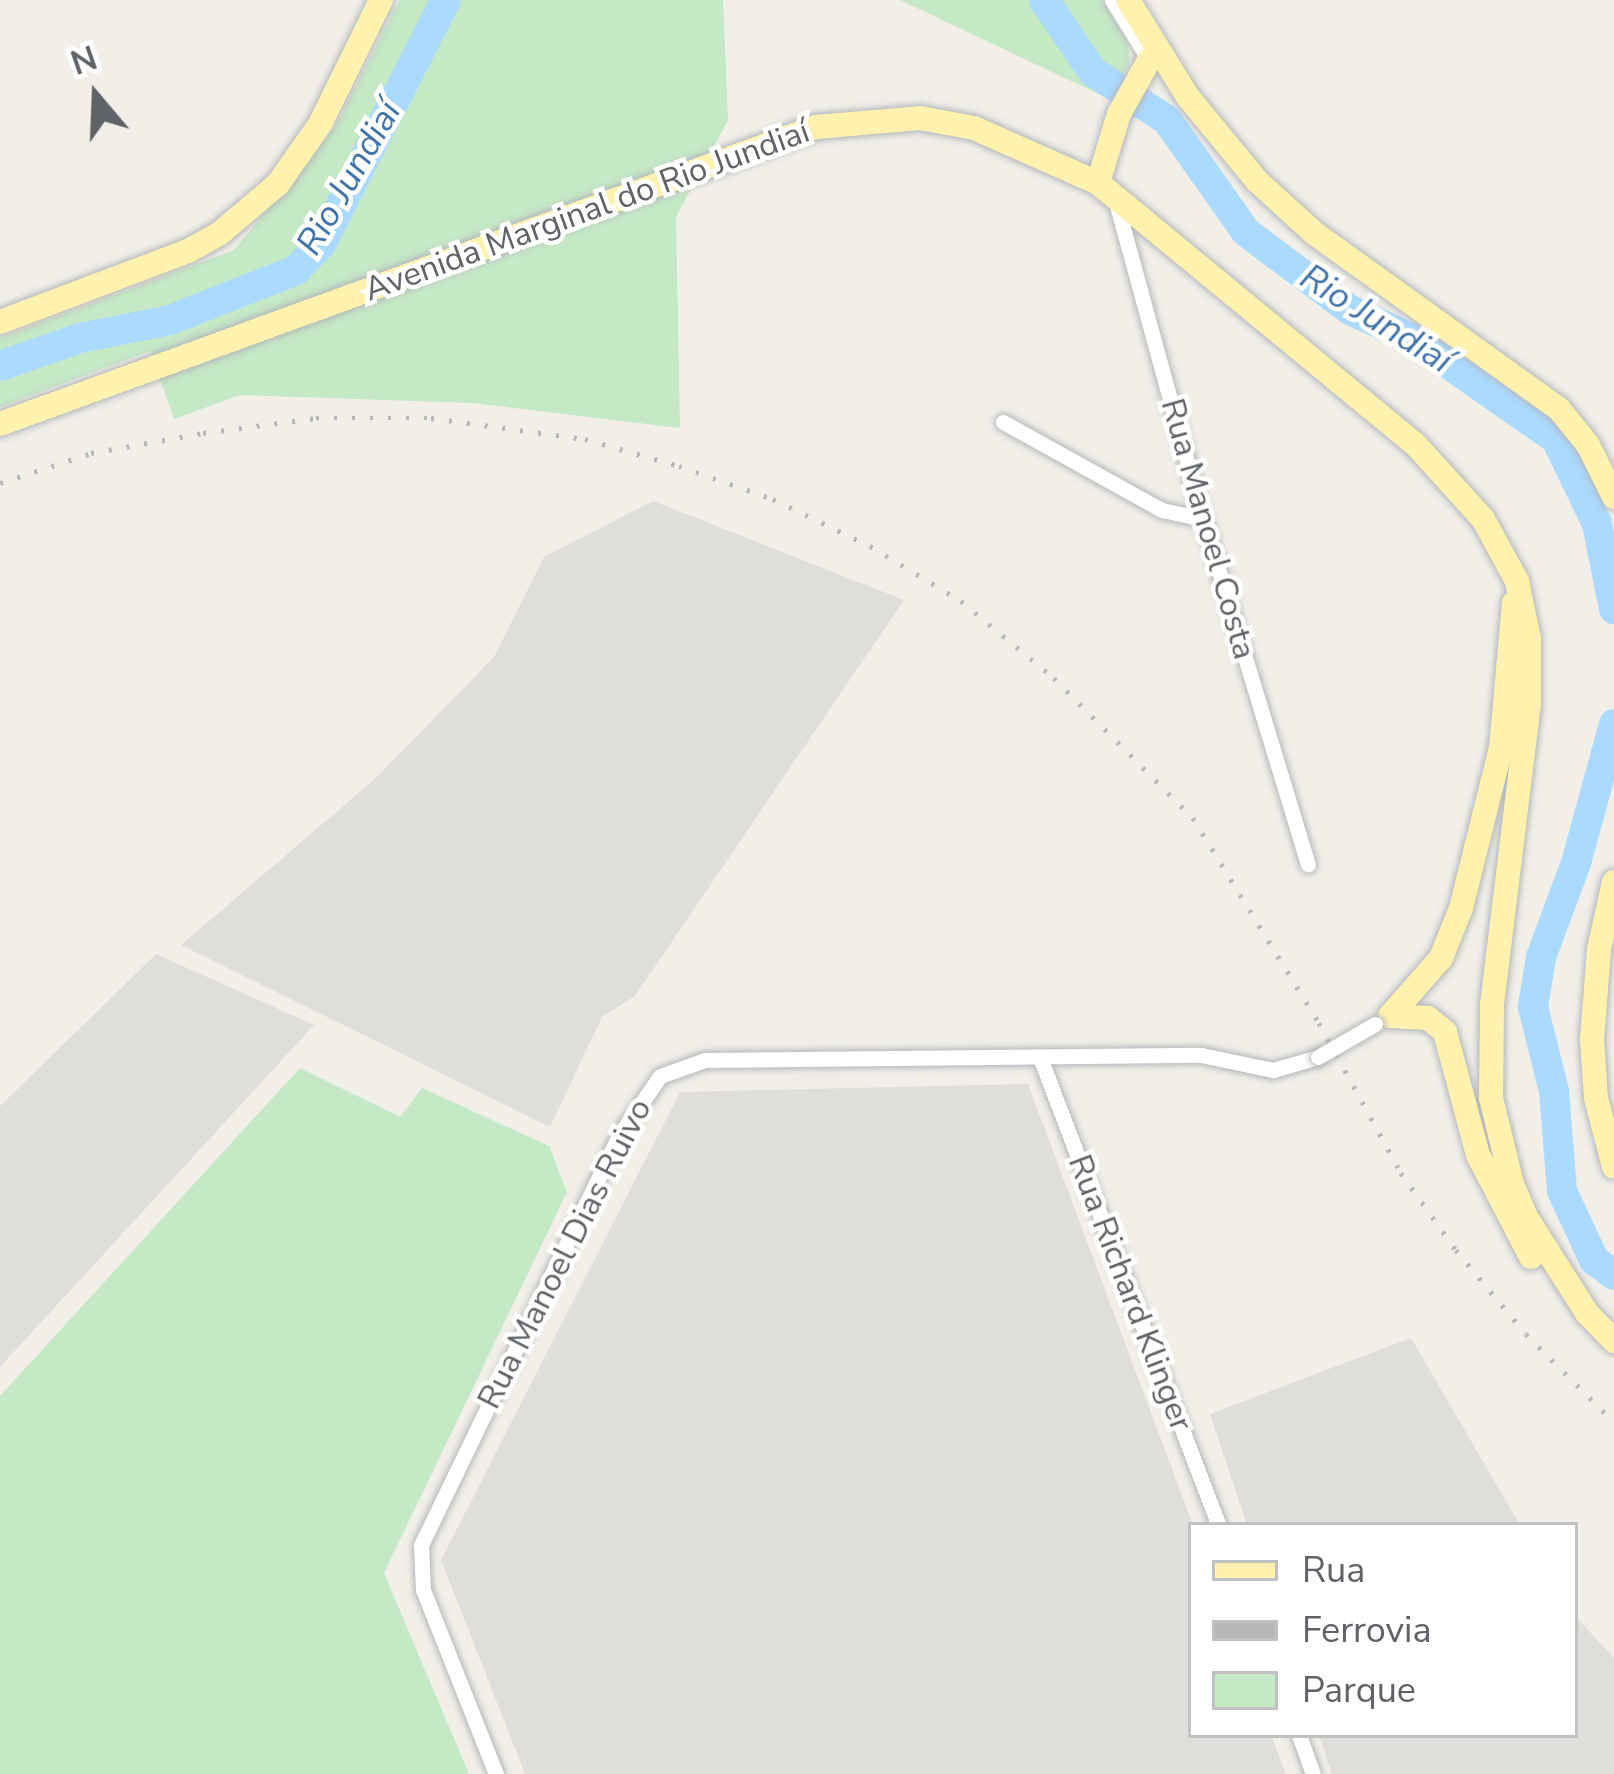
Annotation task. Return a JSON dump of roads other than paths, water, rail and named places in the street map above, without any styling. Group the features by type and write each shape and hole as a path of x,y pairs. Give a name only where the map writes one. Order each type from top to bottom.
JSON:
{"main road":[{"path":"0,322 188,251 219,234 289,169 321,122 381,0"},
{"path":"1128,0 1150,62 1226,147 1314,233 1559,409 1588,445 1614,497"},
{"path":"1106,188 1111,136 1150,62"},
{"name":"Avenida Marginal do Rio Jundiaí","path":"0,424 816,127 920,118 974,128 1106,188 1440,468 1483,519 1516,581 1529,639 1529,704 1492,1006 1491,1098 1519,1201 1544,1250 1587,1313 1614,1341"},
{"path":"1382,1020 1441,958 1461,908 1501,748 1516,581"},
{"path":"1614,882 1599,949 1592,1039 1596,1098 1614,1167"},
{"path":"1382,1020 1429,1018 1445,1031 1494,1193 1557,1292 1587,1313"}],"street":[{"path":"1112,0 1150,62"},
{"name":"Rua Manoel Costa","path":"1106,188 1307,864"},
{"path":"1003,422 1162,510 1203,519"},
{"name":"Rua Manoel Dias Ruivo","path":"496,1774 423,1591 421,1545 620,1134 650,1086 672,1070 705,1060 1201,1055 1286,1070 1382,1020"},
{"name":"Rua Richard Klinger","path":"1041,1060 1218,1522"},
{"path":"1300,1738 1313,1774"}],"waterway":[{"name":"Rio Jundiaí","path":"0,366 80,338 170,320 296,270 321,244 446,0"},
{"name":"Rio Jundiaí","path":"1044,0 1093,72 1167,120 1246,232 1350,310 1411,338 1556,439 1597,524 1614,609"},
{"name":"Rio Jundiaí","path":"1614,724 1576,863 1541,957 1533,1007 1554,1091 1562,1191 1594,1260 1614,1275"}],"railway":[{"path":"0,483 91,453 203,433 316,418 431,418 585,439 679,466 773,499 870,546 961,601 1054,678 1193,818 1319,1023 1401,1173 1456,1250 1526,1334 1614,1422"}]}
